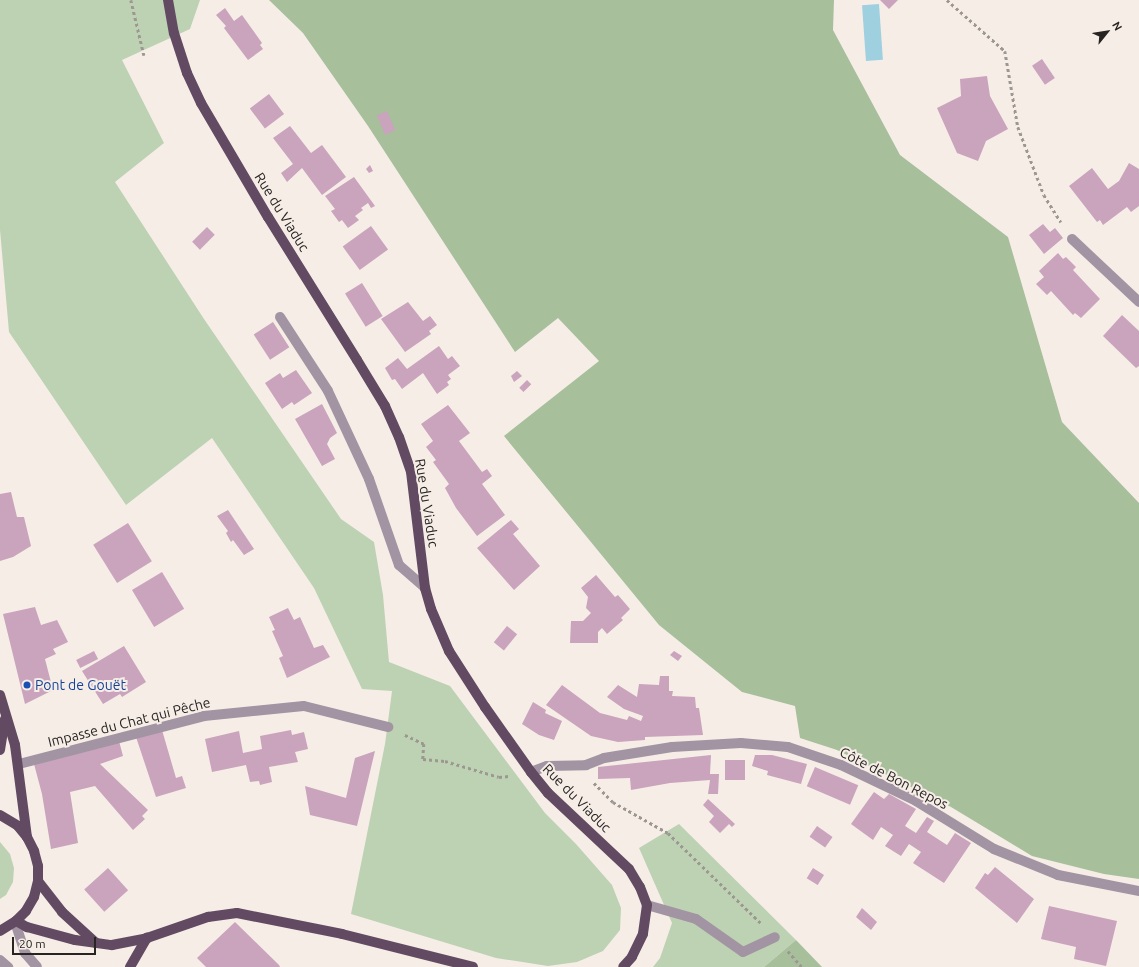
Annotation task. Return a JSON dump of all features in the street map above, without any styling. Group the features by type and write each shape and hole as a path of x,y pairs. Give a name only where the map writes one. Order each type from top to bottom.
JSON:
{"main road":[{"name":"Rue du Viaduc","path":"168,0 174,33 187,73 201,103 268,217 385,406 399,437 411,472 425,588 430,609 449,651 489,713 531,772 553,798 629,869 640,887 647,905 643,934 632,957 623,967"},
{"path":"0,695 15,745 19,764 28,837 38,866 38,882 34,897 26,911 16,922 0,931"},
{"path":"0,750 6,717"},
{"path":"0,815 18,826 28,837"},
{"path":"38,882 62,912 96,943"},
{"path":"16,922 27,927 75,940 112,945 147,938 208,917 237,913 342,934 473,967"},
{"path":"130,967 147,938"}],"street":[{"path":"1072,239 1139,302"},
{"path":"280,318 328,391 369,479 400,565 425,588"},
{"name":"Impasse du Chat qui Pêche","path":"19,764 204,716 219,714 304,706 388,727"},
{"name":"Côte de Bon Repos","path":"531,772 547,766 586,765 604,758 672,747 741,743 788,747 842,765 916,801 994,849 1058,875 1139,891"},
{"path":"647,905 696,919 743,952 775,937"},
{"path":"16,922 25,953 37,967"},
{"path":"0,960 8,967"}],"path":[{"path":"131,0 144,55"},
{"path":"947,0 1005,51 1018,127 1044,195 1072,239"},
{"path":"388,727 424,744 422,759 445,761 499,777 531,772"},
{"path":"586,765 591,780 613,802 668,833 775,937"}],"green space":[{"path":"0,0 200,0 190,29 122,60 164,143 115,182 204,319 341,519 374,542 383,595 389,662 450,686 545,813 576,844 612,885 621,908 620,930 603,951 577,962 548,966 496,958 351,914 385,744 392,691 362,689 314,588 212,438 126,505 9,332 0,230"},
{"path":"269,0 834,0 833,30 900,155 1008,237 1062,422 1139,503 1139,879 1104,874 1032,856 951,807 837,750 800,738 795,706 742,692 659,625 504,436 599,361 558,318 515,352 368,126 303,33"},
{"path":"679,824 796,940 764,967 653,967 660,958 672,923 639,848"},
{"path":"0,842 10,854 14,868 13,882 6,895 0,899"},
{"path":"796,940 822,967 764,967"}],"water":[{"path":"879,4 883,60 866,61 862,5"}],"building":[{"path":"880,0 898,0 889,9"},
{"path":"225,8 234,21 242,15 262,43 260,45 263,49 248,60 224,28 226,26 216,15"},
{"path":"1042,59 1055,78 1045,85 1032,66"},
{"path":"987,76 990,96 1008,129 986,141 978,161 957,153 937,108 961,96 960,79"},
{"path":"269,94 284,114 265,128 250,108"},
{"path":"387,111 395,130 385,135 377,115"},
{"path":"290,126 311,153 322,145 346,177 322,195 302,168 287,182 281,173 293,164 273,138"},
{"path":"1129,163 1139,169 1139,206 1131,212 1127,207 1103,225 1100,220 1097,222 1069,186 1092,168 1108,189 1119,181"},
{"path":"370,165 373,171 369,173 366,169"},
{"path":"354,177 375,206 371,208 368,203 361,208 363,210 355,216 359,220 348,228 342,220 339,222 331,211 335,209 325,196"},
{"path":"1043,224 1050,232 1055,228 1063,238 1044,254 1029,235"},
{"path":"371,226 388,249 360,270 343,247"},
{"path":"207,227 215,235 200,250 192,242"},
{"path":"1058,253 1063,259 1066,257 1076,267 1073,270 1100,299 1081,318 1075,313 1073,315 1051,291 1047,295 1036,284 1044,277 1039,271"},
{"path":"362,283 383,316 366,327 345,294"},
{"path":"408,302 423,321 430,316 437,325 429,331 431,334 405,352 381,319"},
{"path":"1122,315 1139,331 1139,366 1136,368 1103,336"},
{"path":"273,322 289,347 270,360 254,335"},
{"path":"439,346 448,359 452,356 460,366 448,375 451,379 447,382 449,385 437,394 423,373 402,389 395,379 392,380 385,368 398,358 407,369"},
{"path":"296,370 312,393 294,405 292,402 282,409 265,383 280,373 283,378"},
{"path":"517,371 522,376 514,382 511,376"},
{"path":"527,380 531,384 523,392 519,388"},
{"path":"322,404 337,433 330,438 327,444 335,459 322,466 295,419"},
{"path":"448,405 470,433 459,441 482,472 487,469 492,476 482,484 505,515 477,536 456,508 445,488 449,484 433,462 436,460 426,447 433,441 421,424"},
{"path":"11,492 17,517 24,517 31,546 13,557 0,561 0,494"},
{"path":"228,510 254,549 244,555 233,540 231,542 226,533 228,531 217,516"},
{"path":"511,520 519,529 513,534 540,566 514,590 477,548"},
{"path":"128,523 152,561 117,583 93,545"},
{"path":"162,572 184,609 154,627 132,590"},
{"path":"596,575 615,597 618,595 630,609 621,618 623,620 607,634 602,628 598,632 598,643 570,643 571,621 583,621 591,613 586,608 588,597 581,588"},
{"path":"35,607 41,625 57,620 68,642 53,649 56,654 45,659 53,690 25,704 3,614"},
{"path":"288,608 294,620 300,617 314,648 323,645 330,657 287,678 279,658 283,656 272,631 275,630 269,617"},
{"path":"507,626 517,634 504,651 494,642"},
{"path":"124,646 146,682 122,697 120,694 103,704 82,671"},
{"path":"94,651 98,659 80,668 76,660"},
{"path":"674,651 682,656 678,661 670,655"},
{"path":"660,676 669,676 669,691 673,691 672,696 695,697 696,708 699,708 703,735 645,737 645,740 618,742 591,736 546,705 562,685 600,713 627,720 629,716 641,721 643,716 624,709 607,697 618,685 637,697 639,684 659,685"},
{"path":"533,702 546,710 545,713 562,721 554,740 539,735 522,724"},
{"path":"162,730 176,778 182,776 186,788 156,797 136,737"},
{"path":"291,730 292,735 304,732 308,749 295,752 298,762 269,767 272,782 260,785 259,781 250,782 246,765 212,772 205,739 239,731 243,753 262,749 260,736"},
{"path":"119,741 123,756 100,764 148,810 142,816 145,819 133,830 95,786 70,792 78,843 51,849 42,794 34,764"},
{"path":"375,751 357,826 310,815 305,786 346,798 355,758"},
{"path":"711,755 710,774 719,774 718,794 708,794 710,780 670,783 631,790 630,778 598,779 598,767"},
{"path":"755,755 772,755 807,764 801,784 767,775 768,771 752,766"},
{"path":"725,760 745,760 745,780 725,780"},
{"path":"815,767 858,785 850,805 807,786"},
{"path":"874,792 884,799 889,794 916,809 905,826 916,833 927,817 934,821 927,832 947,845 955,833 971,843 944,883 913,863 921,852 909,844 901,856 885,846 893,835 881,827 873,840 851,824"},
{"path":"708,799 735,824 732,827 729,824 720,833 709,822 714,816 703,805"},
{"path":"817,826 833,837 825,848 810,837"},
{"path":"995,867 1034,899 1017,923 975,888 985,873 988,875"},
{"path":"108,868 128,890 104,912 84,889"},
{"path":"813,868 824,875 818,885 807,878"},
{"path":"1049,906 1117,921 1106,966 1074,959 1076,947 1041,939"},
{"path":"862,908 877,922 871,930 856,917"},
{"path":"235,922 280,967 206,967 197,958"}],"place":[{"name":"Pont de Gouët","path":"27,685"}]}
